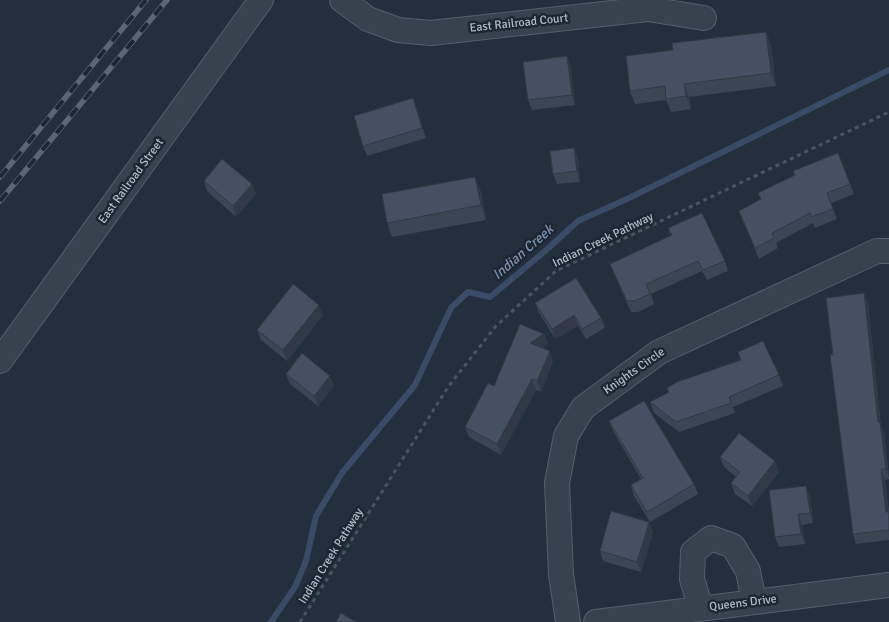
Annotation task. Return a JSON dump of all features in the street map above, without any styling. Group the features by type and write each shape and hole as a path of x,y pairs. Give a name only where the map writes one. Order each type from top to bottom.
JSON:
{"street":[{"name":"East Railroad Street","path":"0,361 261,0"},
{"name":"East Railroad Court","path":"342,0 368,19 398,30 431,32 648,9 704,18"},
{"name":"Knights Circle","path":"568,622 561,574 557,483 566,436 583,408 659,352 877,251 889,252"},
{"path":"714,612 692,579 693,552 711,538 733,546 748,571 754,602"},
{"name":"Queens Drive","path":"596,622 714,612 754,602 889,585"}],"path":[{"name":"Indian Creek Pathway","path":"300,622 448,386 496,326 556,271 889,112"}],"building":[{"path":"766,32 771,73 684,84 686,96 666,99 665,86 630,91 626,56 673,50 672,43"},
{"path":"567,56 572,95 528,100 523,62"},
{"path":"413,98 422,128 363,146 354,116"},
{"path":"574,148 577,171 553,174 550,151"},
{"path":"838,153 850,184 827,193 833,209 811,217 810,213 772,233 774,238 755,248 739,211 761,199 758,193 795,175 793,171"},
{"path":"222,159 252,184 233,206 204,181"},
{"path":"475,177 481,205 387,223 382,194"},
{"path":"702,213 725,261 703,270 698,261 646,284 650,294 634,301 627,301 610,264 672,235 668,228"},
{"path":"576,278 601,318 582,329 574,315 552,329 535,303"},
{"path":"293,284 319,305 283,350 257,330"},
{"path":"864,293 878,422 880,422 886,469 881,469 886,512 889,512 889,530 853,534 830,355 833,355 826,298"},
{"path":"520,324 544,334 530,343 550,351 537,381 532,379 497,444 465,427 488,383 494,386"},
{"path":"763,341 779,375 729,397 731,403 676,422 650,402 669,392 667,388 677,382 741,360 738,352"},
{"path":"302,353 330,376 314,396 286,374"},
{"path":"644,401 694,484 647,512 631,485 643,478 609,421"},
{"path":"739,433 775,461 748,496 731,483 740,472 720,457"},
{"path":"806,486 810,513 798,514 801,534 775,537 769,490"},
{"path":"611,511 649,522 637,562 600,551"},
{"path":"341,613 356,622 336,622"}],"waterway":[{"name":"Indian Creek","path":"271,622 295,587 306,561 316,516 342,473 415,385 451,308 468,292 490,297 578,221 627,199 889,70"}],"railway":[{"path":"0,177 146,0"},
{"path":"0,201 167,0"}]}
